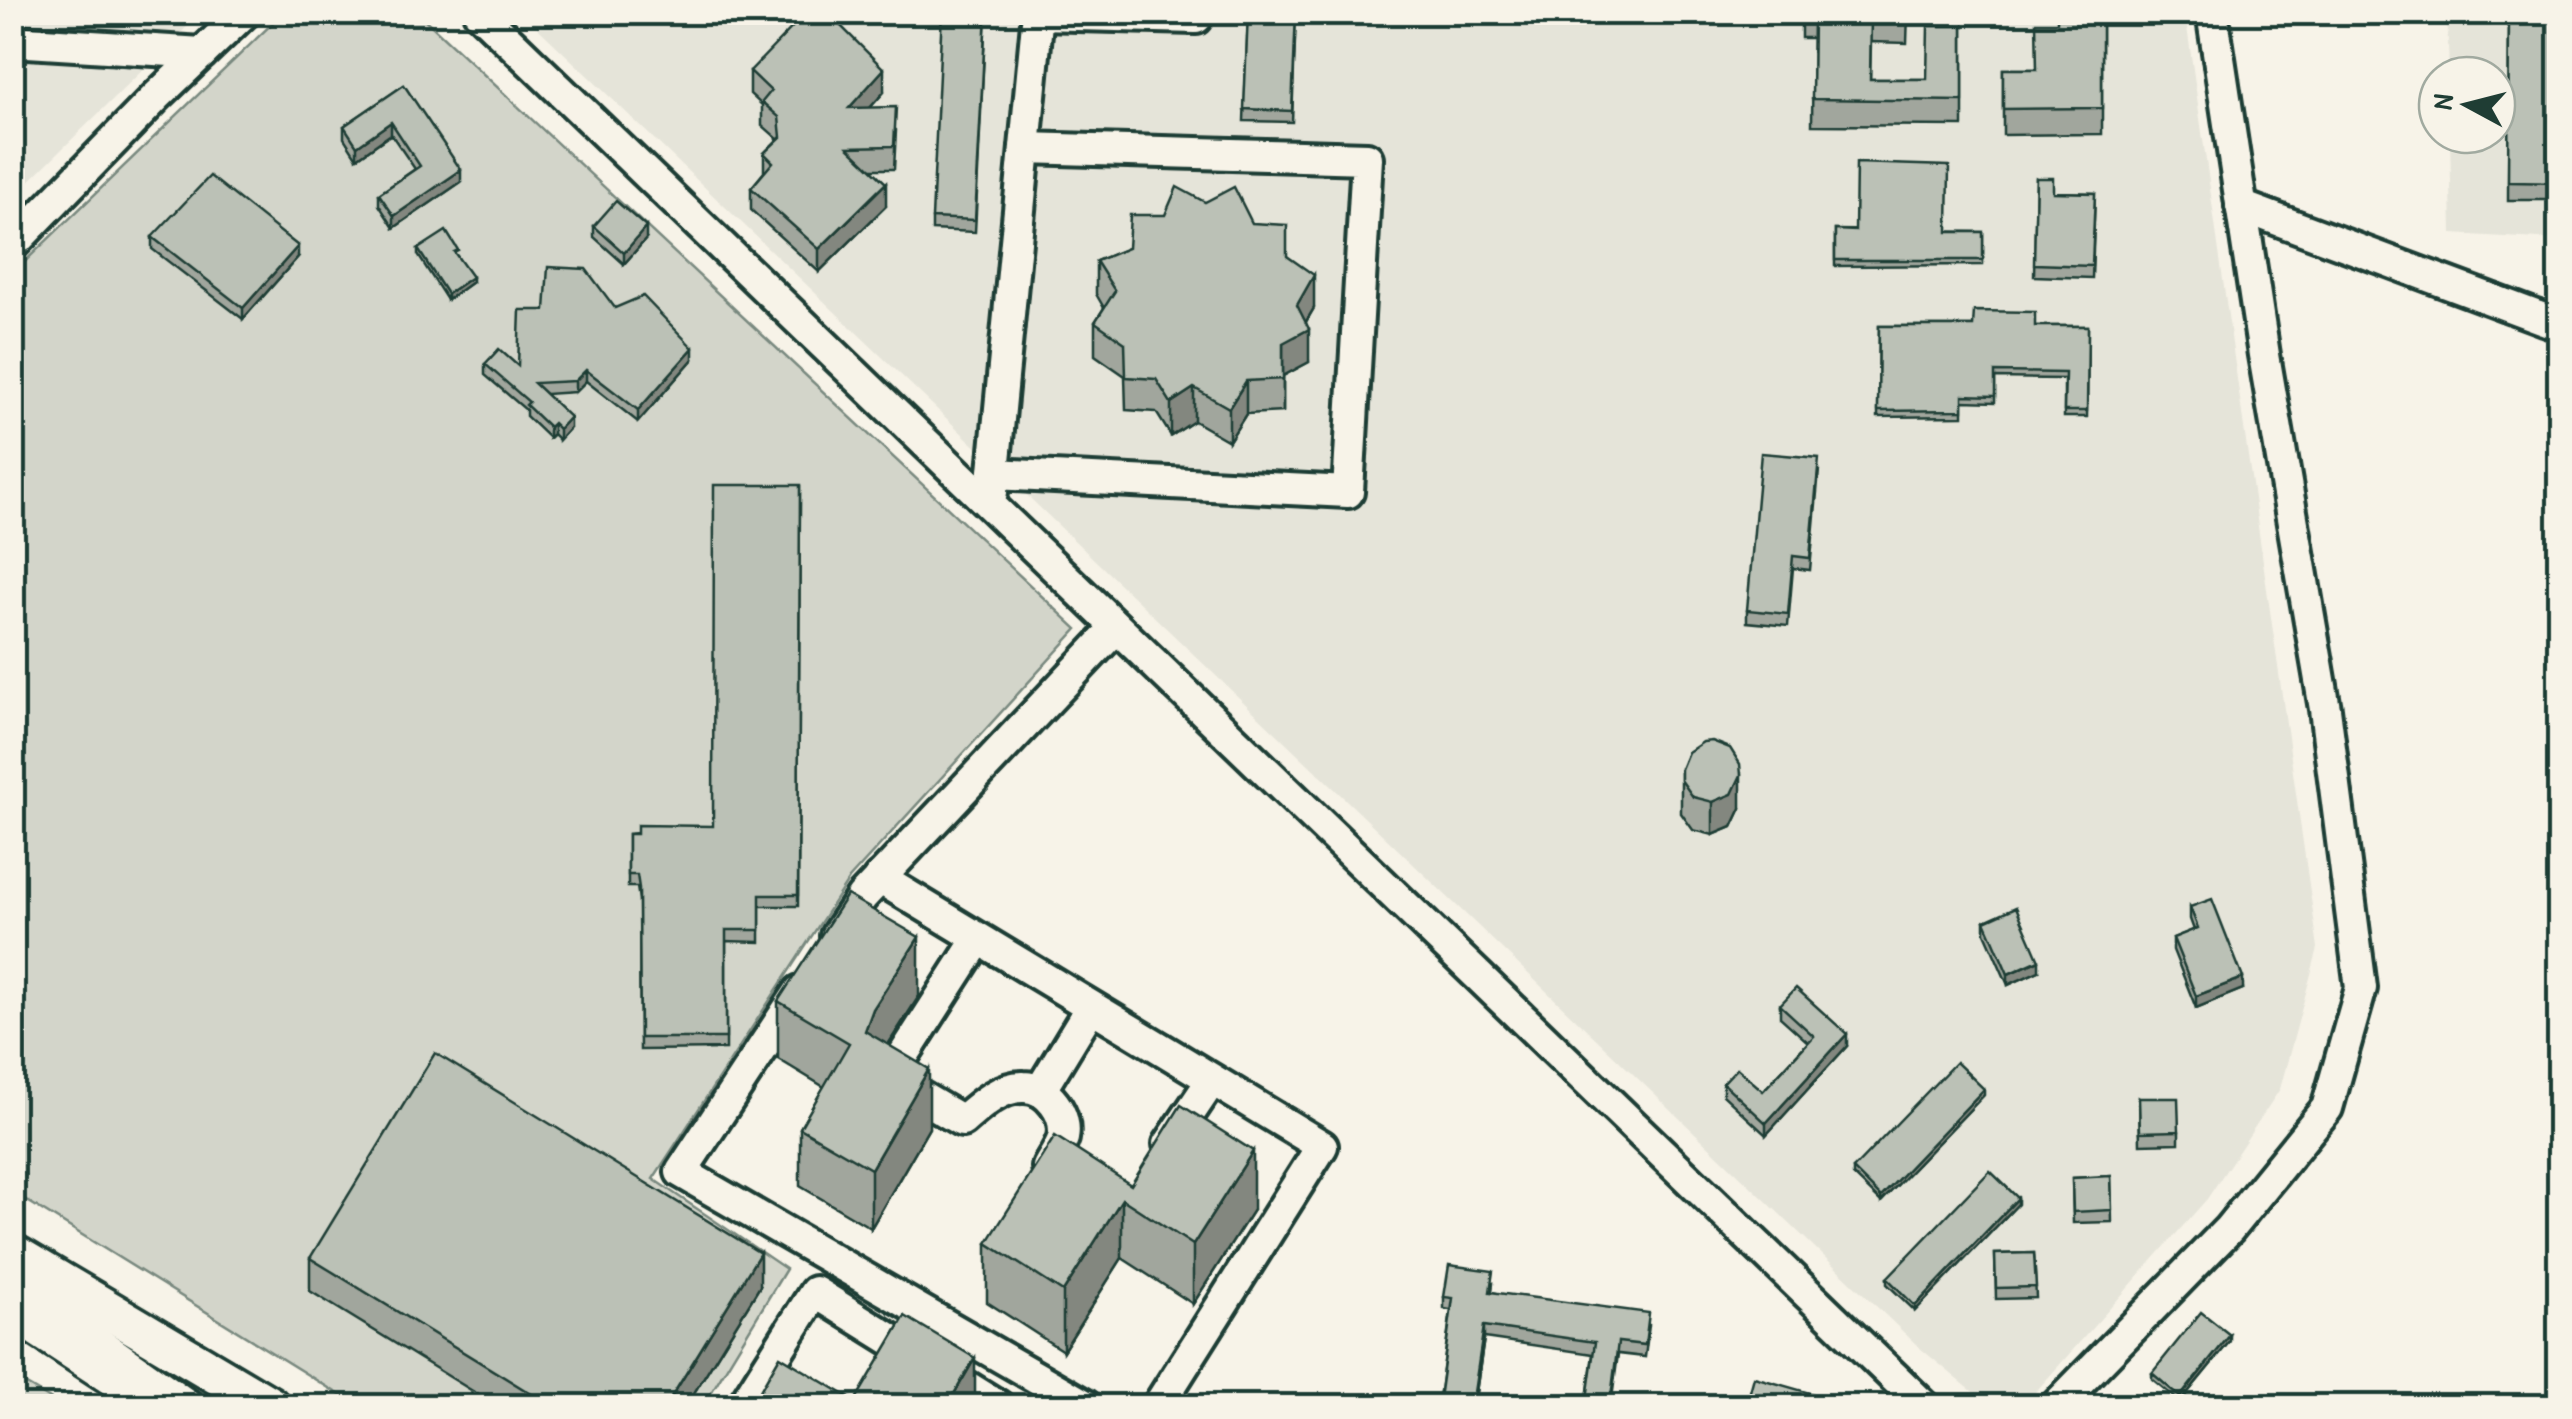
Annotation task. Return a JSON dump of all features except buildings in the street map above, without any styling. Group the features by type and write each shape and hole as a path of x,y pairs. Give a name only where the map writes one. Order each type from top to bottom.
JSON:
{"main road":[{"path":"12,1253 270,1406"},
{"path":"12,1310 159,1406"}],"street":[{"path":"12,245 245,12"},
{"path":"479,12 1924,1406"},
{"path":"990,507 1038,13 1196,18 1197,12"},
{"path":"2056,1406 2229,1229 2327,1108 2361,988 2325,709 2212,12"},
{"path":"12,41 202,53"},
{"path":"994,474 1348,492 1366,158 1025,148"},
{"path":"2241,206 2560,325"},
{"path":"1086,1406 682,1172 862,896 1116,628"},
{"path":"879,878 1322,1146 1158,1406"},
{"path":"978,938 889,1078 962,1121 988,1098 1022,1086 1040,1091 1060,1109 1064,1136 1048,1167 1078,1185"},
{"path":"1040,1091 1092,1007"},
{"path":"1156,1162 1212,1080"},
{"path":"12,1282 189,1406"},
{"path":"743,1406 815,1292 998,1406"},
{"path":"52,1307 242,1406"}],"shaded area":[{"path":"13,13 201,13 13,197"},
{"path":"283,13 418,13 1077,629 849,879 653,1179 786,1269 703,1406 358,1406 13,1192 13,273"},
{"path":"522,13 2185,13 2318,948 2280,1089 2207,1199 2023,1406 1990,1406 1920,1348"},
{"path":"2447,13 2559,13 2559,240 2452,234 2450,155 2517,155 2517,55 2448,55"},
{"path":"13,1377 62,1406 13,1406"}]}
